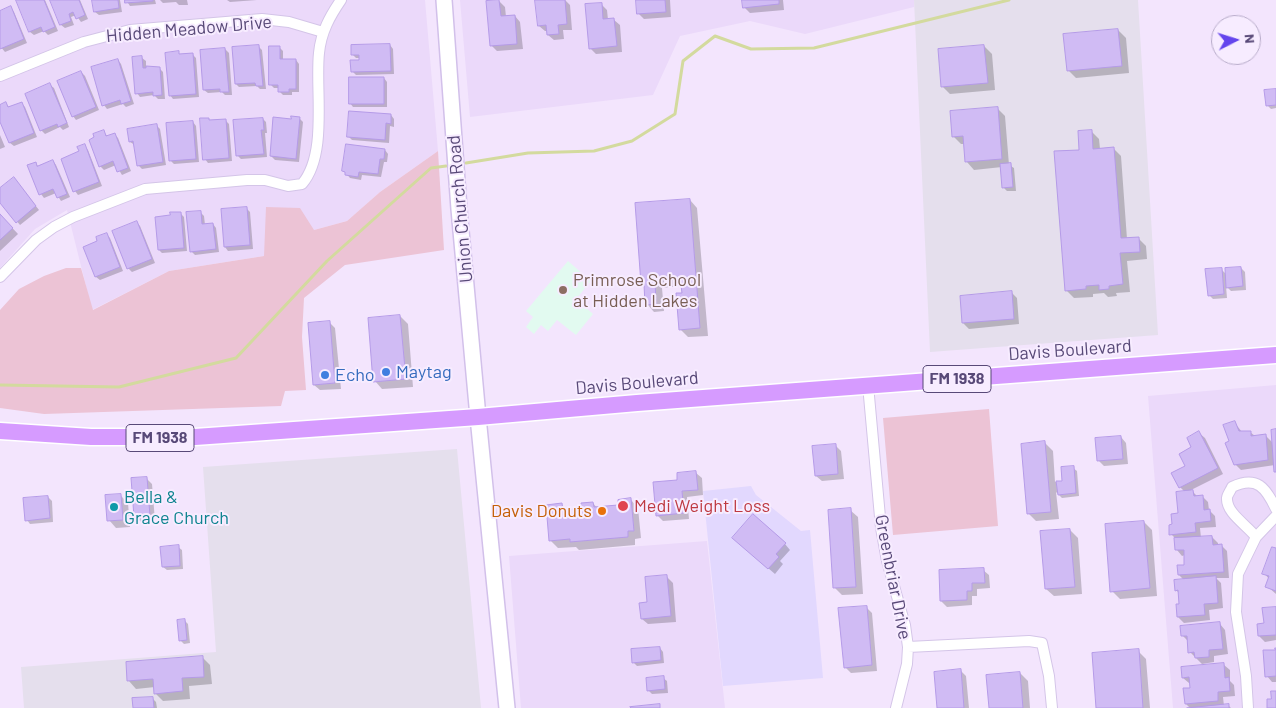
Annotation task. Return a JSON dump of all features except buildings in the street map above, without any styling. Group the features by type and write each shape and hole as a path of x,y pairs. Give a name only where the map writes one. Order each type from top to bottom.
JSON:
{"main road":[{"name":"Davis Boulevard","path":"0,431 91,437 180,438 478,417 868,385 1276,355"}],"street":[{"path":"0,277 36,240 54,227 73,217 145,188 247,180 266,180 288,186 302,184 311,170 318,135 318,54 323,32 341,0"},
{"path":"329,19 348,0"},
{"name":"Union Church Road","path":"444,0 478,417 507,708"},
{"name":"Hidden Meadow Drive","path":"0,76 84,42 130,30 262,20 289,22 323,32"},
{"name":"Greenbriar Drive","path":"868,385 881,528 887,561 905,625 908,647 907,664 896,708"},
{"path":"1256,536 1248,526 1230,511 1227,498 1232,487 1242,482 1252,482 1264,487 1276,509"},
{"path":"1248,708 1246,676 1236,612 1238,574 1256,536 1276,516"},
{"path":"908,647 1029,641 1042,643 1049,676 1052,708"}],"shaded area":[{"path":"0,0 425,0 438,151 380,192 347,221 314,230 264,256 169,271 92,310 67,210 35,229 0,268"},
{"path":"460,0 914,0 914,7 805,34 750,21 680,36 653,95 470,117"},
{"path":"914,0 1138,0 1158,335 930,352"},
{"path":"438,151 444,250 345,265 304,298 302,337 306,390 285,391 281,406 44,414 0,408 0,310 19,289 44,276 66,268 81,268 93,310 169,271 264,256 266,207 300,208 314,230 347,221 380,192"},
{"name":"Primrose School at Hidden Lakes","path":"568,261 591,281 576,299 593,314 576,335 557,320 548,331 541,325 534,334 526,327 533,317 526,311"},
{"path":"1276,385 1276,708 1173,708 1148,396"},
{"path":"989,409 998,526 893,535 883,418"},
{"path":"457,449 481,708 24,708 21,667 216,652 203,467"},
{"path":"751,486 756,495 801,531 810,530 823,678 723,686 703,491"},
{"path":"707,541 725,708 521,708 509,556"}],"waterway":[{"path":"466,163 528,153 594,151 632,141 675,114 683,61 715,36 751,49 814,48 1009,0"},
{"path":"0,385 119,387 236,358 327,261 431,168 446,166"}],"place":[{"name":"Primrose School at Hidden Lakes","path":"563,290"},
{"name":"Maytag","path":"386,372"},
{"name":"Echo","path":"325,375"},
{"name":"Medi Weight Loss","path":"623,506"},
{"name":"Bella & Grace Church","path":"114,507"},
{"name":"Davis Donuts","path":"602,511"}]}
